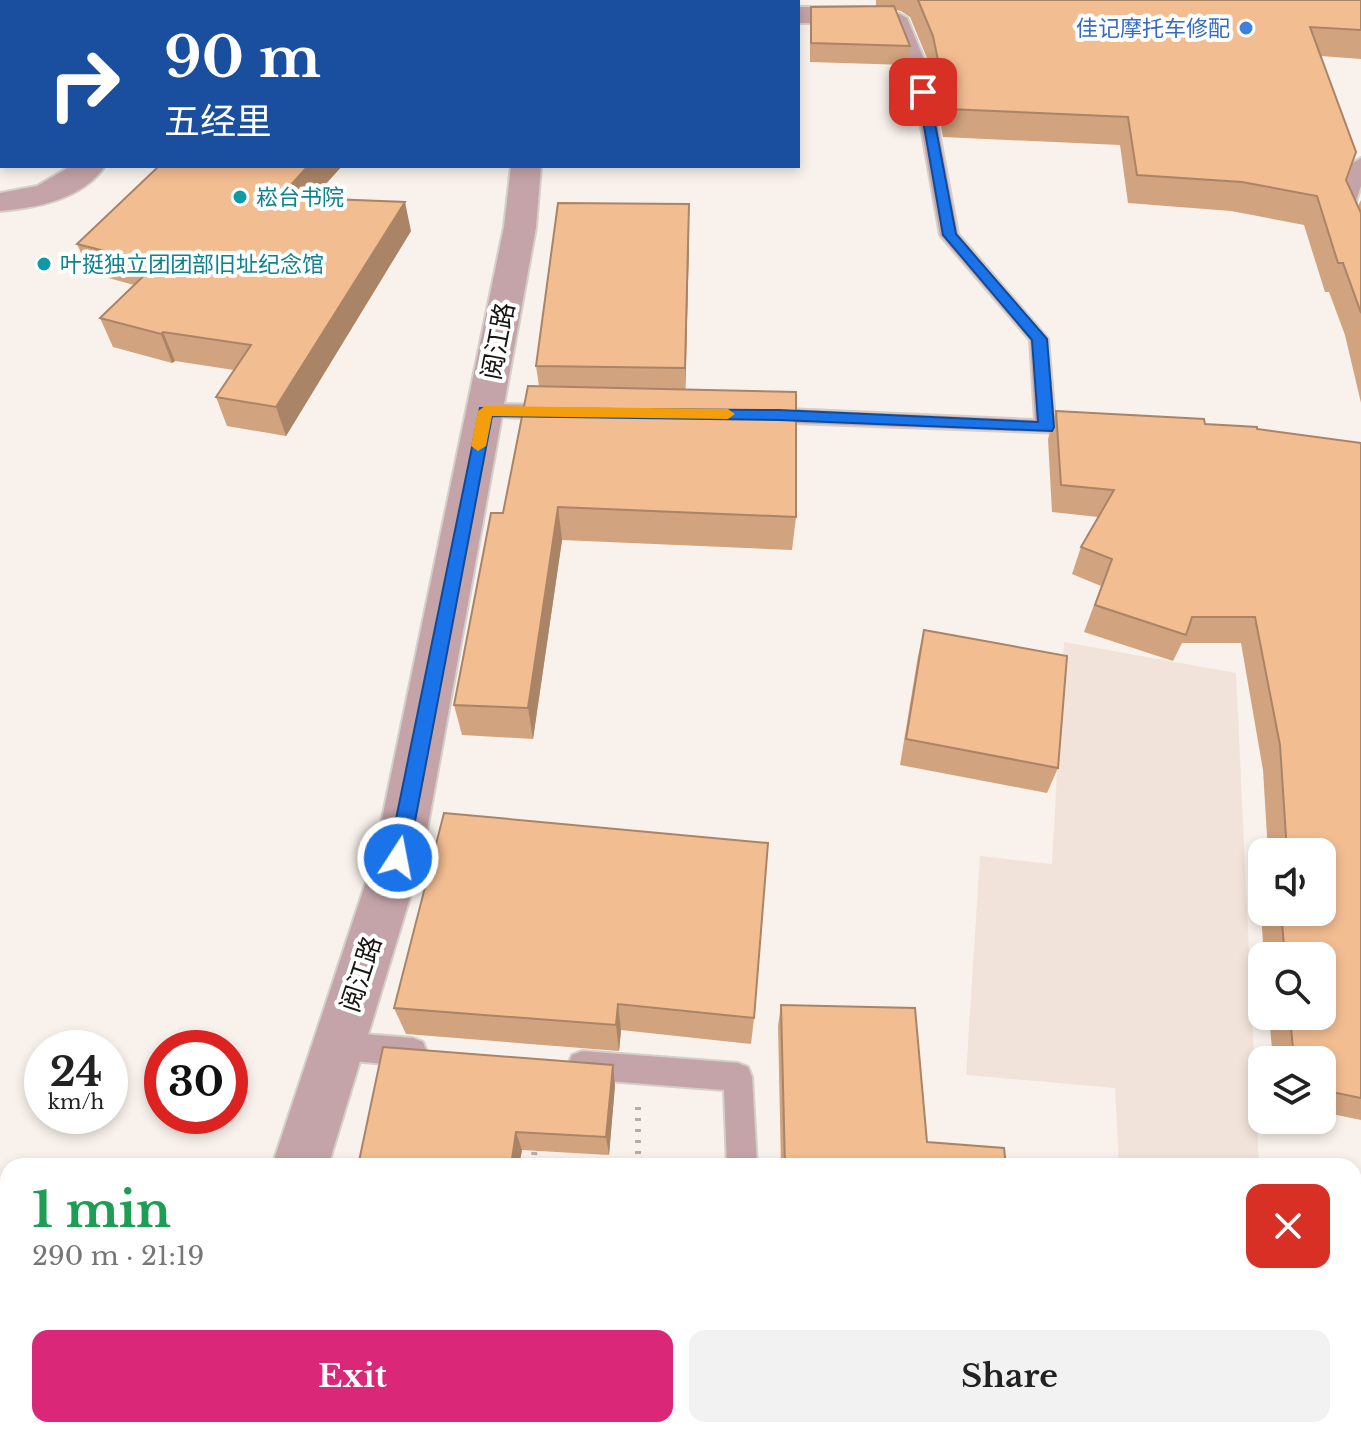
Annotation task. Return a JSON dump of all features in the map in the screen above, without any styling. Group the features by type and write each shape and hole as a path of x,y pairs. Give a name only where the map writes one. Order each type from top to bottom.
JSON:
{"street":[{"path":"800,15 868,15"},
{"path":"0,202 31,200 61,189 87,168"},
{"name":"阅江路","path":"303,1158 398,858 520,227 526,168"}],"lane":[{"path":"868,15 900,18 918,64 949,235 1039,339 1046,427"},
{"path":"1361,163 1357,188 1345,207 1361,245"},
{"path":"485,411 578,412"},
{"path":"748,414 1109,431"},
{"path":"338,1046 447,1055"},
{"path":"555,1063 738,1077 742,1158"}],"path":[{"path":"638,1069 638,1158"},
{"path":"534,1158 536,1136"}],"shaded area":[{"path":"1064,642 1236,673 1249,942 1248,1030 1253,1030 1253,1046 1248,1046 1248,1134 1258,1134 1259,1158 1119,1158 1115,1088 966,1075 980,856 1052,864"}],"building":[{"path":"918,0 1361,0 1361,30 1310,27 1356,152 1346,180 1361,213 1361,313 1343,263 1338,263 1317,196 1242,182 1137,175 1128,117 948,109 933,36"},
{"path":"894,6 910,46 811,43 811,7"},
{"path":"157,168 306,168 280,197 405,202 276,407 216,397 251,345 161,334 100,318 156,264 77,244"},
{"path":"558,203 689,204 685,368 536,366"},
{"path":"528,386 796,392 796,517 558,507 528,708 454,705 491,513 503,513"},
{"path":"1056,411 1204,419 1205,424 1257,427 1361,443 1361,1098 1336,1093 1336,1046 1293,1046 1291,1030 1336,1030 1336,942 1284,942 1282,926 1336,926 1336,838 1286,838 1280,745 1255,617 1192,617 1186,635 1095,605 1112,559 1081,547 1114,490 1061,485"},
{"path":"924,630 1067,656 1058,768 906,739"},
{"path":"444,813 768,843 754,1018 618,1004 616,1025 394,1008"},
{"path":"781,1005 915,1008 927,1142 1004,1148 1005,1158 785,1158"},
{"path":"383,1047 613,1065 606,1137 516,1132 512,1158 360,1158"}],"slow traffic":[{"path":"478,446 485,411 728,414"}],"place":[{"name":"佳记摩托车修配","path":"1246,28"},
{"name":"崧台书院","path":"240,197"},
{"name":"叶挺独立团团部旧址纪念馆","path":"44,264"}],"route":[{"path":"398,858 485,411 779,415 1046,427 1039,339 949,235 923,92"}]}
